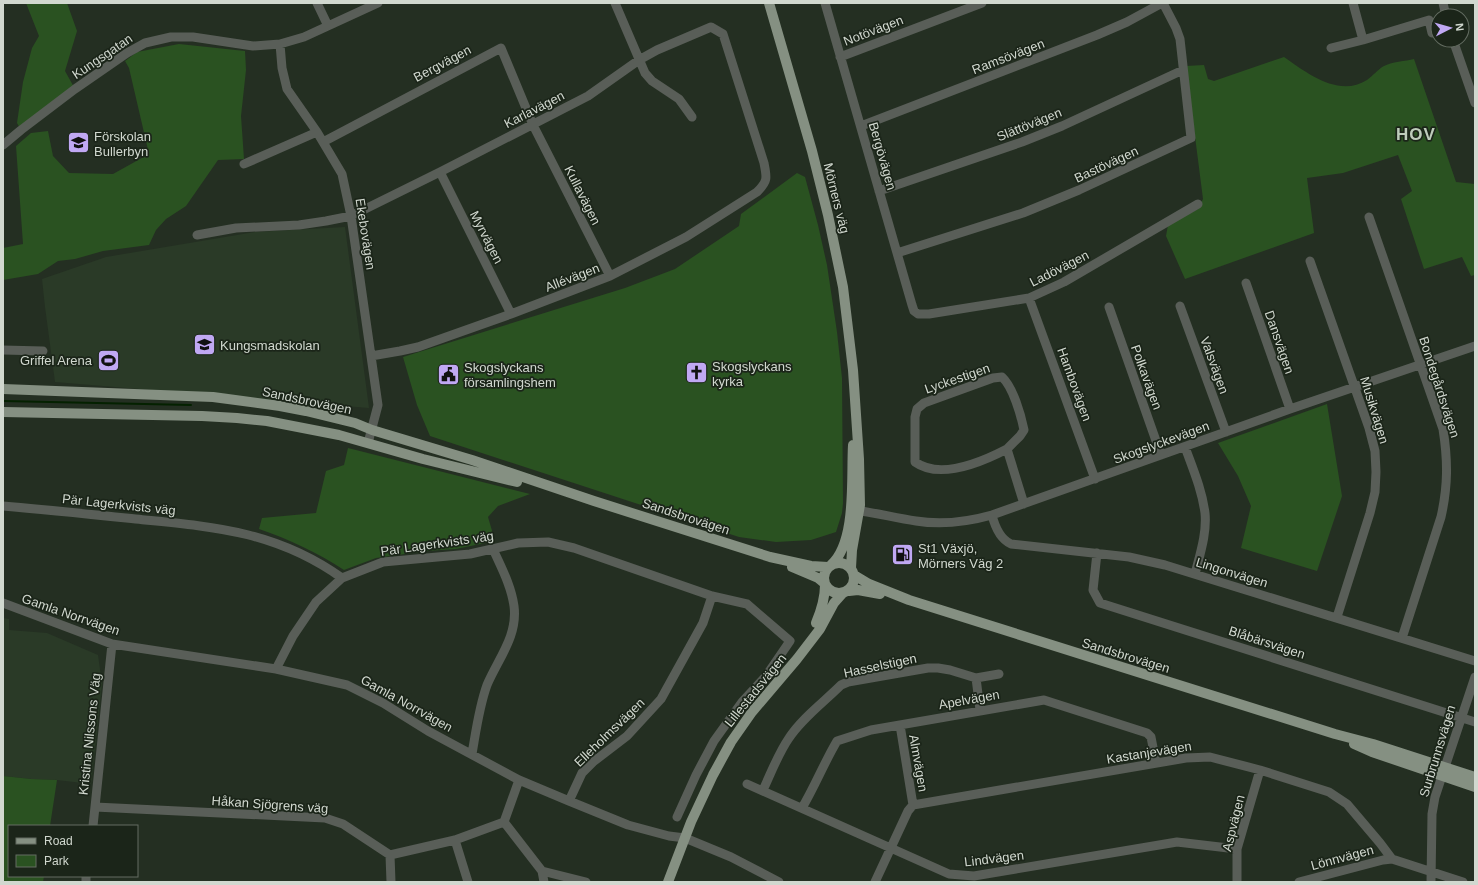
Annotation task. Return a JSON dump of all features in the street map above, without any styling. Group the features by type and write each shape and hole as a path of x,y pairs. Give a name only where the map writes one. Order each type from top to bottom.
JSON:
{"main road":[{"name":"Mörners väg","path":"769,3 807,132 843,286 853,370 859,459 852,550 852,572"},
{"name":"Sandsbrovägen","path":"3,389 170,395 240,400 306,411 355,423 372,430 472,460 594,501 770,557 805,565 830,566"},
{"name":"Sandsbrovägen","path":"3,412 237,418 267,421 339,435 594,501"},
{"name":"Mörners väg","path":"830,566 840,553 855,511"},
{"name":"Sandsbrovägen","path":"770,557 818,578 824,584"},
{"path":"837,563 842,563 852,572 854,583 845,592 833,593 824,584 824,573 830,566 837,563"},
{"name":"Sandsbrovägen","path":"852,572 869,584 909,600 1335,734 1372,752 1475,778"},
{"name":"Lillestadsvägen","path":"808,643 823,605 825,592 824,584"},
{"name":"Sandsbrovägen","path":"845,592 868,592 909,600"},
{"name":"Lillestadsvägen","path":"668,882 685,838 713,775 731,742 752,712 797,659 820,629 834,603 845,592"},
{"name":"Sandsbrovägen","path":"1443,771 1475,787"}],"street":[{"path":"317,3 328,26"},
{"name":"Kungsgatan","path":"3,145 20,130 76,89 127,53 145,43 171,37 193,37 253,46 280,44 304,37 378,3"},
{"path":"615,3 645,73 652,81 680,99 692,117"},
{"name":"Bergövägen","path":"825,3 912,306 914,311 918,314"},
{"name":"Notövägen","path":"840,56 982,3"},
{"name":"Bastövägen","path":"897,252 1023,213 1079,190 1191,138 1180,39 1176,28 1162,3"},
{"name":"Ramsövägen","path":"861,126 1097,35 1127,22 1162,3"},
{"path":"1353,3 1363,40"},
{"path":"1331,48 1429,20 1430,25"},
{"name":"Karlavägen","path":"197,235 236,228 299,225 351,216 588,96 639,60 711,27 723,34 764,163 767,178 764,184"},
{"name":"Ekebovägen","path":"280,44 282,68 287,89 317,132 342,174 351,216 378,405 368,443"},
{"name":"Bergvägen","path":"323,142 501,48 533,125"},
{"path":"1456,48 1475,103"},
{"name":"Slättövägen","path":"879,191 1022,142 1062,126 1183,70"},
{"name":"Kullavägen","path":"533,125 610,276"},
{"path":"244,164 317,132"},
{"name":"Myrvägen","path":"440,172 511,314"},
{"name":"Allévägen","path":"371,356 400,352 418,347 511,314 610,276 686,237 757,192 764,184"},
{"name":"Ladövägen","path":"918,314 929,314 1029,298 1077,275 1198,204"},
{"name":"Bondegårdsvägen","path":"1369,217 1443,429 1447,452 1446,497 1402,638"},
{"name":"Musikvägen","path":"1310,261 1355,387 1375,451 1375,492 1370,513 1337,617"},
{"name":"Dansvägen","path":"1246,283 1290,409"},
{"name":"Hambovägen","path":"1029,298 1095,479"},
{"name":"Valsvägen","path":"1180,306 1226,432"},
{"name":"Polkavägen","path":"1109,307 1161,455"},
{"name":"Skogslyckevägen","path":"855,511 916,522 938,523 962,522 992,515 1290,409 1475,346"},
{"path":"3,350 42,351"},
{"name":"Lyckestigen","path":"1002,377 1008,383 1022,420 1024,430 1007,449 973,464 944,469 922,467 915,462 915,417 917,409 924,403 993,378 1002,377"},
{"path":"1185,447 1201,491 1205,514 1203,543 1195,574"},
{"path":"1007,449 1024,504"},
{"name":"Pär Lagerkvists väg","path":"3,506 195,524 240,532 285,546 301,553 342,578 383,562 470,554 518,543 548,542 574,548 712,596 747,604 790,641"},
{"name":"Lingonvägen","path":"992,515 999,534 1006,542 1011,544 1129,557 1165,565 1337,617 1475,661"},
{"path":"472,754 478,717 487,685 504,652 513,629 514,607 510,588 493,549"},
{"name":"Blåbärsvägen","path":"1097,553 1093,590 1100,603 1475,722"},
{"path":"276,669 293,636 316,602 342,578"},
{"name":"Elleholmsvägen","path":"569,802 582,773 593,762 627,736 661,698 703,624 712,596"},
{"name":"Gamla Norrvägen","path":"3,603 112,644 276,669 347,685 383,703 428,731 519,780 569,802 628,825 668,836 685,838 731,857 779,882"},
{"name":"Lillestadsvägen","path":"678,817 699,768 714,741 742,702 766,676 790,641"},
{"name":"Kristina Nilssons Väg","path":"93,825 112,644"},
{"name":"Hasselstigen","path":"763,790 779,754 790,736 806,718 842,685 848,682 928,668 950,670 976,678"},
{"path":"980,710 976,678 999,674"},
{"name":"Surbrunnsvägen","path":"1431,882 1432,814 1435,797 1475,678"},
{"name":"Apelvägen","path":"802,808 814,787 825,760 837,741 871,730 1044,700 1147,733 1151,737 1156,763"},
{"name":"Almvägen","path":"900,725 913,806"},
{"name":"Kastanjevägen","path":"913,806 1186,758 1210,757 1260,770 1328,792 1347,804 1392,859"},
{"path":"699,768 713,775"},
{"name":"Aspvägen","path":"1237,882 1237,848 1260,770"},
{"path":"504,822 519,780"},
{"name":"Lindvägen","path":"747,784 949,874 974,876 1177,842 1237,848"},
{"path":"875,882 908,812 913,806"},
{"name":"Håkan Sjögrens väg","path":"95,807 325,818 343,824 390,855"},
{"path":"392,882 390,855 455,840 504,822"},
{"path":"504,822 542,871 544,882"},
{"path":"455,840 468,882"},
{"path":"1392,859 1463,882"},
{"name":"Lönnvägen","path":"1299,882 1392,859"},
{"path":"542,871 586,882"}],"shaded area":[{"name":"Kungsmadskolan","path":"345,227 369,408 55,382 42,279 106,257 255,232"},
{"path":"3,618 9,619 9,630 47,633 98,655 102,684 91,784 3,776"}],"green space":[{"path":"26,3 67,3 77,31 65,71 75,89 21,130 17,123 23,82 32,48 39,36"},
{"path":"179,44 245,51 246,70 241,116 244,159 218,160 186,206 166,219 156,230 149,245 103,251 75,259 58,261 38,274 3,280 3,248 23,244 16,146 31,133 48,131 53,156 69,173 113,174 149,154 129,68 125,61 137,52"},
{"path":"1284,57 1313,76 1334,85 1345,86 1356,85 1367,80 1384,66 1414,59 1456,182 1475,184 1475,275 1471,276 1462,257 1424,269 1401,199 1412,191 1398,155 1343,173 1307,178 1314,233 1185,279 1166,236 1168,225 1198,209 1203,199 1186,66 1204,65 1208,79 1214,81"},
{"path":"797,173 805,177 827,265 842,378 843,503 842,513 836,532 811,540 776,542 739,537 430,436 417,405 403,357 625,288 675,269 739,226 741,214"},
{"path":"1327,404 1342,496 1317,571 1241,548 1251,506 1238,476 1218,443"},
{"path":"348,448 530,494 498,506 488,517 495,541 456,549 427,551 376,558 344,570 303,547 259,529 262,518 316,513 326,471 344,465"},
{"path":"3,776 57,780 50,825 8,825 8,877 44,877 43,882 3,882"}],"waterway":[{"path":"3,401 191,405"}],"place":[{"name":"Förskolan Bullerbyn","path":"79,143"},
{"name":"Kungsmadskolan","path":"205,345"},
{"name":"Griffel Arena","path":"108,360"},
{"name":"Skogslyckans kyrka","path":"697,373"},
{"name":"Skogslyckans församlingshem","path":"449,374"},
{"name":"St1 Växjö, Mörners Väg 2","path":"902,555"}],"district":[{"name":"HOV","path":"1416,134"}]}
